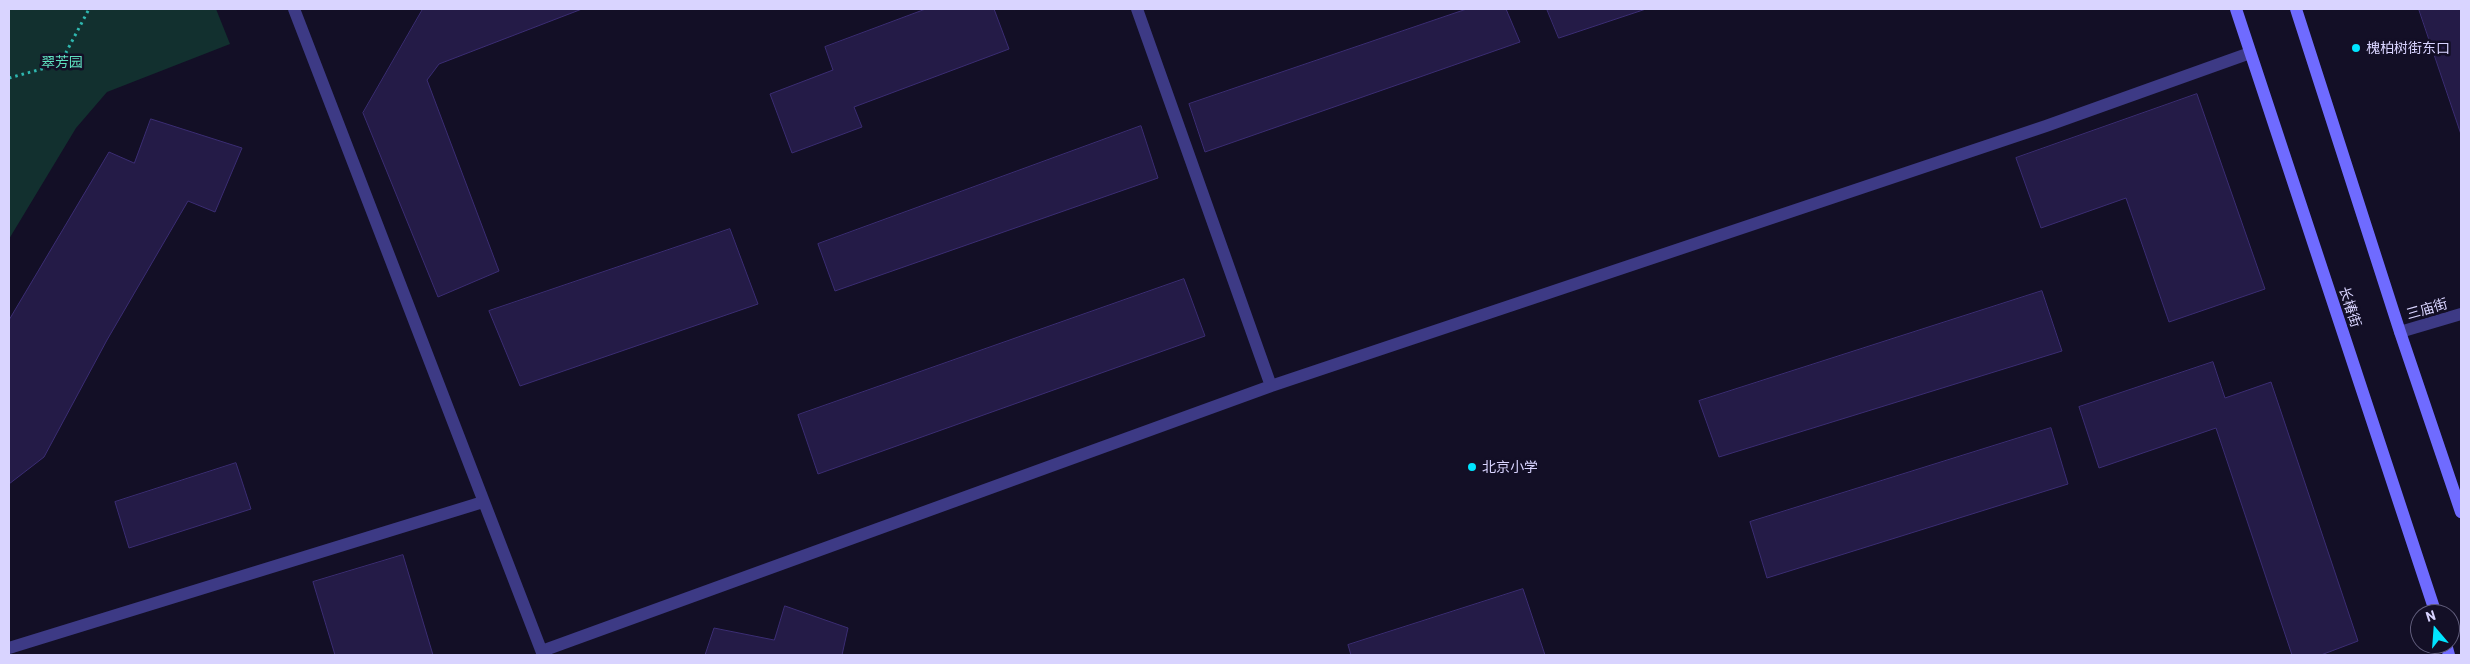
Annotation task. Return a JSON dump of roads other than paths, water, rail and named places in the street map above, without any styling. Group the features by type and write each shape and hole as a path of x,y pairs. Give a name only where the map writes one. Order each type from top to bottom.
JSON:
{"main road":[{"name":"长椿街","path":"2236,9 2433,604"},
{"path":"2296,9 2400,332 2461,512"}],"street":[{"path":"1137,9 1271,386"},
{"path":"297,10 542,653 1271,386 2046,126 2250,53"},
{"name":"三庙街","path":"2400,332 2461,314"},
{"path":"9,648 484,502"}],"place":[{"name":"槐柏树街东口","path":"2356,48"},
{"name":"北京小学","path":"1472,467"}],"park label":[{"name":"翠芳园","path":"62,62"}]}
